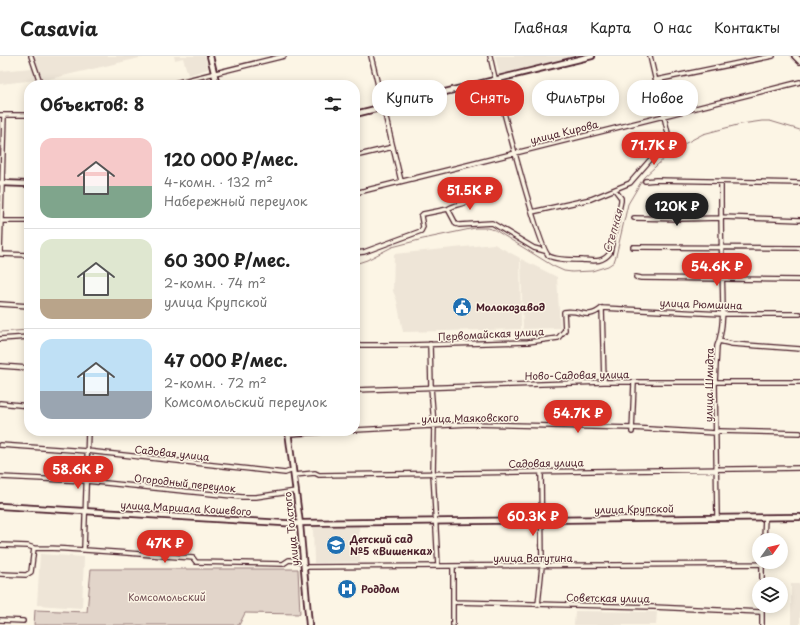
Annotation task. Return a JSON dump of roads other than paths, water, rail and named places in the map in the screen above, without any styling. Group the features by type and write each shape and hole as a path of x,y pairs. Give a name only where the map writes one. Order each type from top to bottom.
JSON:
{"highway":[{"path":"795,56 800,61"}],"main road":[{"path":"210,56 216,80"},
{"path":"495,80 592,56"},
{"path":"360,113 372,110"},
{"path":"1,184 24,184"},
{"name":"улица Толстого","path":"289,436 300,523 309,625"},
{"name":"улица Маршала Кошевого","path":"0,506 300,523"},
{"name":"улица Крупской","path":"300,523 436,520 800,517"}],"street":[{"path":"31,56 39,80"},
{"path":"187,80 284,56"},
{"path":"371,56 377,80"},
{"path":"490,56 495,80"},
{"path":"650,56 656,80 773,56"},
{"name":"улица Кирова","path":"698,107 800,82"},
{"path":"24,115 2,115 2,221 0,254 24,255"},
{"path":"386,116 401,181"},
{"path":"505,116 532,212 545,251 550,256 599,261 606,258 610,253 621,201 621,198 616,190"},
{"name":"улица Кирова","path":"360,192 660,116"},
{"path":"532,212 591,200 630,183 650,160 670,142 664,116"},
{"path":"360,155 393,147"},
{"path":"646,181 800,183"},
{"name":"улица Шмидта","path":"716,517 715,383 717,346 719,341 722,314 721,182"},
{"path":"360,252 421,231 423,227 421,216 423,214 448,209 451,206 471,203 485,198"},
{"path":"448,209 456,224 492,223 534,248 545,251"},
{"path":"634,218 800,220"},
{"path":"2,221 24,221"},
{"path":"633,247 800,248"},
{"path":"636,277 800,280"},
{"path":"0,304 24,306"},
{"path":"602,308 604,382"},
{"name":"улица Рюмшина","path":"602,308 722,314 800,314"},
{"name":"Первомайская улица","path":"360,345 528,342 558,338 565,330 564,312 571,311 589,315 595,314 602,308"},
{"path":"0,339 24,337"},
{"path":"719,341 732,344 800,349"},
{"path":"430,344 434,425 433,472 438,566"},
{"path":"0,366 24,368"},
{"name":"Ново-Садовая улица","path":"360,390 604,382 800,382"},
{"path":"632,430 634,382"},
{"path":"0,403 24,405"},
{"name":"улица Маяковского","path":"360,430 470,424 716,433 719,431 800,433"},
{"path":"84,549 88,436"},
{"name":"Садовая улица","path":"0,445 87,451 285,473 315,473 319,475 541,470 800,468"},
{"path":"538,604 542,566 541,470"},
{"name":"Огородный переулок","path":"0,477 86,481 242,497 256,497 296,491"},
{"path":"764,533 765,517"},
{"path":"0,545 28,546 34,548 84,549 192,558 196,562 283,564 290,560 303,561"},
{"path":"0,574 26,574 31,572 34,548"},
{"name":"улица Ватутина","path":"304,567 752,563"},
{"path":"453,566 453,625"},
{"name":"Советская улица","path":"454,602 752,612"},
{"path":"762,613 762,625"},
{"path":"0,620 23,621"}],"waterway":[{"name":"Степная","path":"360,262 392,247 475,228 487,228 495,230 553,266 564,271 592,271 608,266 614,262 628,204 644,177 667,156 684,144 703,134 741,124 762,121 770,121 800,130"},
{"name":"Степная","path":"0,332 24,330"}],"place":[{"name":"Молокозавод","path":"462,307"},
{"name":"Детский сад №5 «Вишенка»","path":"336,545"},
{"name":"Роддом","path":"347,589"}],"park label":[{"name":"Комсомольский","path":"167,597"}]}
